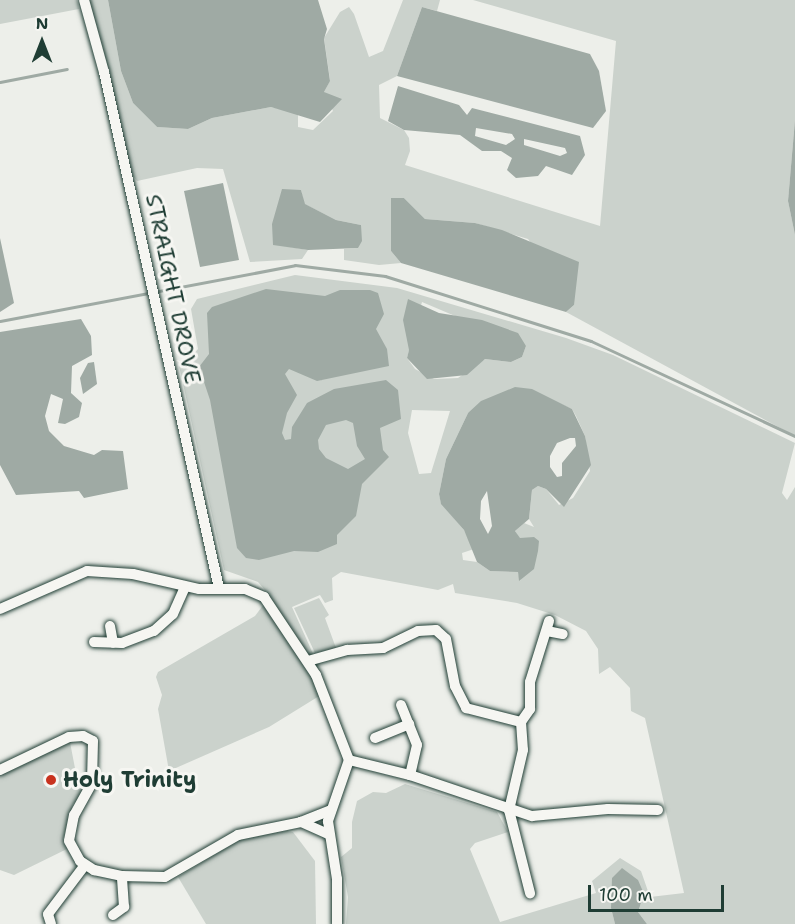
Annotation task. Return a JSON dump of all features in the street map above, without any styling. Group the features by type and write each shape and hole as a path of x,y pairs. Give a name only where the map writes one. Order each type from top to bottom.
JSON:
{"street":[{"name":"STRAIGHT DROVE","path":"84,0 104,72 219,588"},
{"path":"0,609 87,571 141,576 185,587 245,589 264,597 308,661 349,760 331,810 328,834 337,879 337,924"},
{"path":"94,642 113,643 138,638 165,623 178,606 185,587"},
{"path":"110,626 113,643"},
{"path":"531,893 509,810 524,750 520,722 530,709 530,682 548,626 563,634"},
{"path":"308,661 347,650 383,648 418,631 436,630 446,639 454,664 455,686 466,708 520,722"},
{"path":"401,705 417,745 410,775"},
{"path":"375,738 409,724"},
{"path":"0,770 69,737 83,736 93,741 92,783 74,815 69,836 72,850 85,865 122,876 165,877 238,835 301,822 331,810"},
{"path":"349,760 410,775 509,810 546,816 608,809 658,810"},
{"path":"301,822 328,834"},
{"path":"51,924 48,914 85,865"},
{"path":"112,915 124,907 122,876"}],"shaded area":[{"path":"0,0 77,0 79,9 0,24"},
{"path":"89,0 108,0 121,71 133,103 157,127 188,129 212,118 271,107 298,113 298,127 313,130 333,111 324,92 330,80 324,38 340,12 349,7 354,14 369,57 383,51 403,0 440,0 437,11 422,7 397,76 379,85 380,118 404,130 409,138 410,151 405,165 600,226 616,41 473,0 795,0 795,120 788,201 795,235 795,436 566,312 574,305 528,239 475,223 425,219 404,198 391,199 391,251 401,263 379,265 344,260 344,249 358,248 361,225 336,220 304,204 301,190 273,244 308,250 302,259 250,262 223,169 197,168 137,181 126,167"},
{"path":"108,0 318,0 327,29 324,39 330,81 324,92 342,99 320,122 271,107 212,118 188,129 157,127 133,103 121,71"},
{"path":"422,7 590,54 599,71 606,111 593,128 397,76"},
{"path":"398,86 459,105 467,115 472,108 580,136 585,155 572,175 546,166 538,176 516,178 507,170 512,158 501,151 482,151 460,135 404,130 388,121","holes":["476,128 512,134 515,139 506,145 475,136","524,139 565,148 567,153 560,156 524,145"]},
{"path":"795,120 795,235 788,201"},
{"path":"223,183 239,260 200,267 184,191"},
{"path":"282,189 301,190 305,204 336,220 361,225 362,241 358,248 308,250 273,245 272,224"},
{"path":"391,198 404,198 425,219 475,223 502,230 579,262 574,305 566,312 401,263 391,251"},
{"path":"0,238 14,303 0,312"},
{"path":"295,275 397,288 566,338 613,355 795,443 782,493 787,500 795,487 795,924 647,924 638,912 644,894 611,908 615,924 346,924 348,897 341,857 352,848 352,822 357,801 373,792 386,793 405,784 497,812 508,832 475,843 470,849 500,922 596,893 592,881 620,858 641,871 650,897 684,893 645,718 631,711 630,688 610,667 599,674 598,649 586,631 555,615 517,603 455,593 453,584 438,590 341,572 332,578 333,600 325,603 320,595 292,607 314,656 307,658 324,693 269,727 169,771 158,709 162,695 156,677 158,672 255,616 270,596 258,582 224,570 178,361 191,357 198,349 191,309 197,299","holes":["422,302 526,346 522,357 511,362 485,359 458,378 434,379 415,369 407,358","554,401 572,409 585,436 590,471 573,498 559,505 546,489 538,486 532,490 529,519 534,527 524,523 515,531 519,538 529,538 520,581 518,572 490,571 477,562 463,560 462,553 474,549 464,530 441,503 439,494 446,459 468,413","412,410 450,411 431,473 419,474 408,433"]},
{"path":"266,289 325,296 340,290 370,290 378,293 384,314 376,329 387,349 389,366 317,381 289,369 285,374 297,395 287,413 282,433 285,440 291,439 292,427 307,403 334,389 386,380 398,390 401,419 380,428 383,450 389,457 362,484 356,516 337,535 337,544 318,552 294,551 259,560 246,558 237,548 210,400 199,367 209,354 207,313 212,307","holes":["346,420 353,423 357,446 365,459 348,469 326,458 319,449 318,440 326,425"]},
{"path":"408,299 439,313 482,320 518,333 526,346 522,357 511,362 485,359 467,375 427,379 407,358 409,350 403,320"},
{"path":"81,319 91,336 92,355 72,366 71,393 82,403 79,417 65,424 58,423 63,399 51,394 45,416 49,431 64,446 94,455 102,450 123,451 128,489 84,498 79,491 16,495 0,465 0,332"},
{"path":"94,362 97,384 83,394 80,378 88,363"},
{"path":"515,387 532,389 572,409 585,436 591,465 564,507 546,489 538,486 532,490 529,519 515,531 520,538 534,537 539,541 538,551 534,569 519,581 518,572 490,571 477,562 464,530 441,504 439,494 446,459 468,413 481,401","holes":["575,438 576,446 562,463 562,476 557,477 550,467 550,456 557,443","487,491 492,526 488,534 480,519 481,501"]},
{"path":"319,598 329,615 325,618 336,648 315,653 294,608"},
{"path":"69,737 79,789 86,791 73,804 63,839 71,847 14,875 0,870 0,775"},
{"path":"286,831 293,832 315,861 316,924 206,924 178,877 241,839"},
{"path":"622,868 638,880 644,894 638,912 647,924 615,924 611,908 612,878"}],"waterway":[{"path":"0,82 67,69"},
{"path":"0,321 295,265 385,276 591,341 795,436"}],"place":[{"name":"Holy Trinity","path":"51,780"}]}
